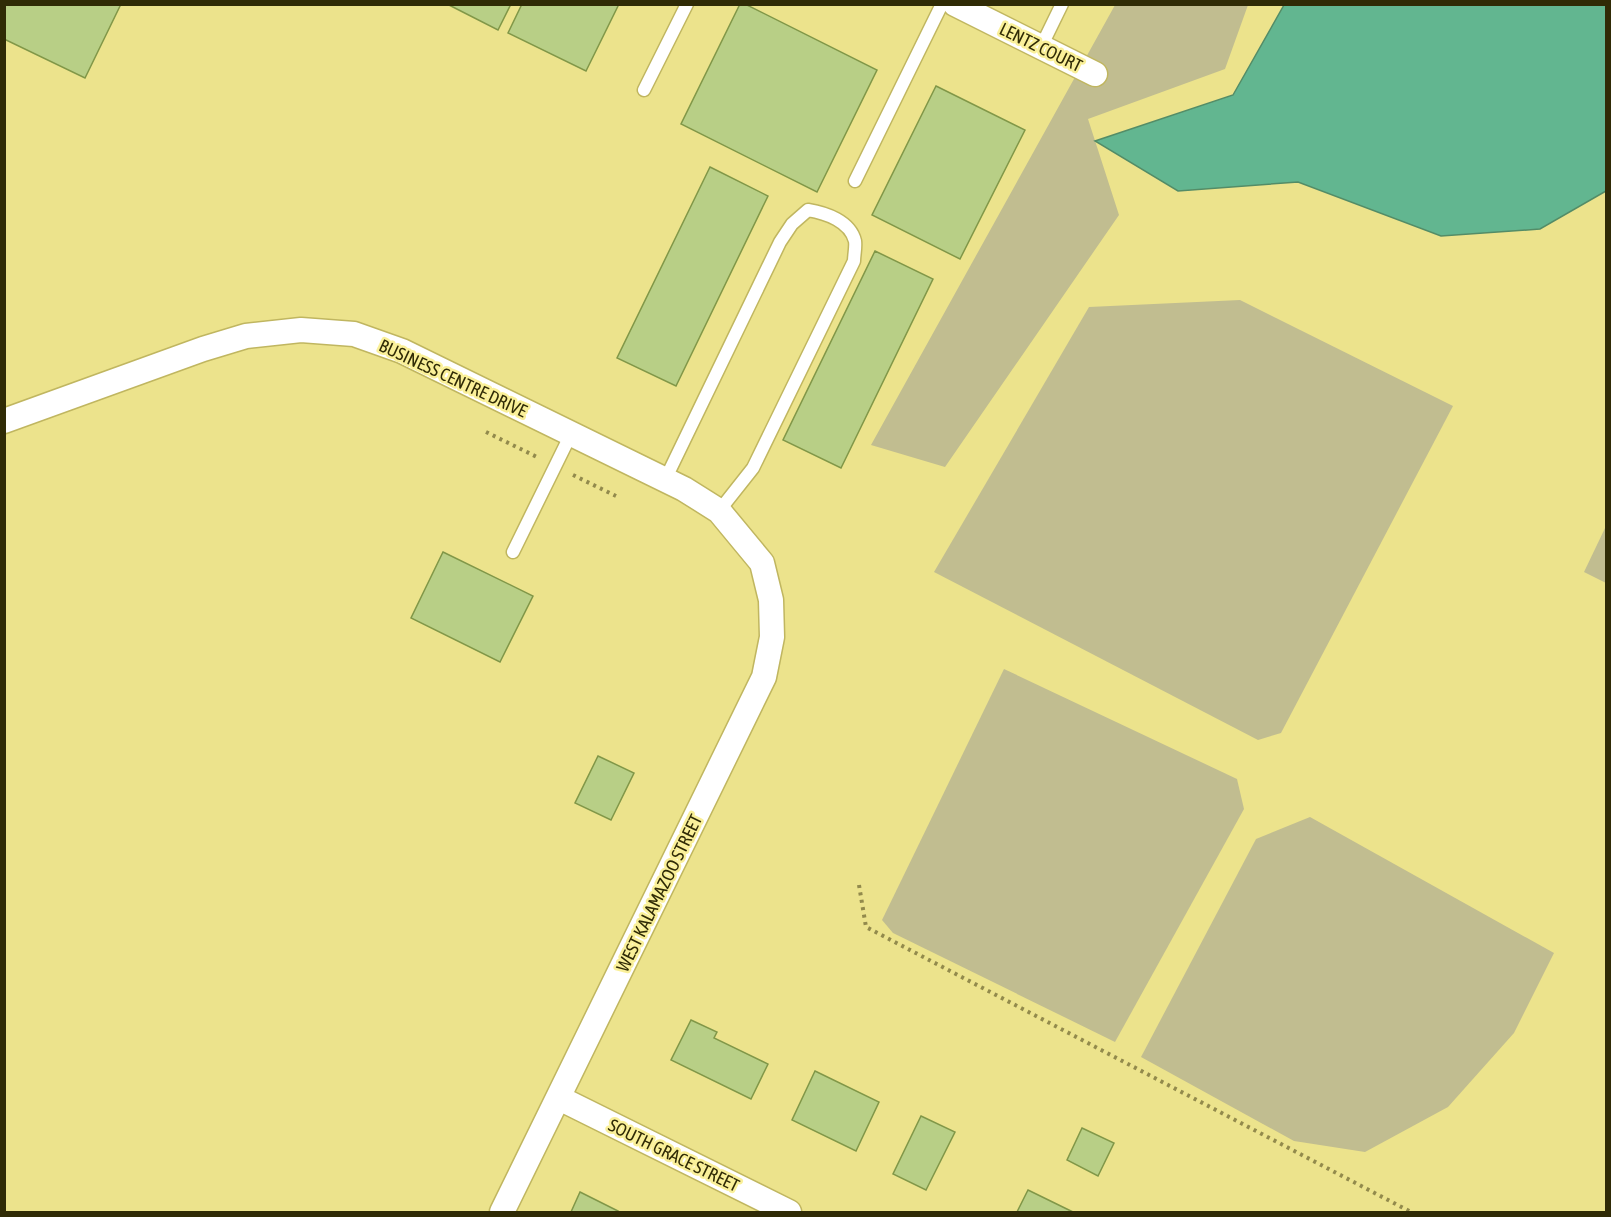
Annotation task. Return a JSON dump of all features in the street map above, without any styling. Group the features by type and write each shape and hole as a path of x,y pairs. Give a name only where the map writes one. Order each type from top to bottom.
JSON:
{"street":[{"name":"LENTZ COURT","path":"955,4 1095,74"},
{"name":"BUSINESS CENTRE DRIVE","path":"4,422 203,349 246,336 301,330 354,334 402,351 684,489 719,511 762,563"},
{"name":"WEST KALAMAZOO STREET","path":"502,1212 764,678 772,637 771,600 762,563"},
{"name":"SOUTH GRACE STREET","path":"559,1098 789,1212"}],"lane":[{"path":"644,90 687,4"},
{"path":"855,181 942,4"},
{"path":"1041,47 1062,4"},
{"path":"666,480 780,242 792,224 808,210 824,213 846,225 855,241 854,261 753,468 719,511"},
{"path":"513,552 571,434"}],"path":[{"path":"859,885 866,927 1411,1212"}],"shaded area":[{"path":"1115,5 1248,5 1225,69 1088,119 1119,215 945,467 871,445"},
{"path":"1284,5 1606,5 1606,191 1540,229 1441,236 1298,182 1178,191 1095,141 1233,95"},
{"path":"1240,300 1453,406 1281,733 1258,740 934,572 1089,307"},
{"path":"1606,526 1606,583 1584,572"},
{"path":"1004,669 1237,779 1244,809 1115,1042 893,933 882,920"},
{"path":"1310,817 1554,953 1514,1033 1448,1107 1365,1152 1294,1141 1141,1057 1256,839"}],"building":[{"path":"4,4 121,4 85,78 4,39"},
{"path":"447,4 511,4 498,30"},
{"path":"522,4 619,4 586,71 508,33"},
{"path":"740,4 745,4 877,70 817,192 681,124"},
{"path":"936,86 1025,130 960,259 872,215"},
{"path":"710,167 768,196 676,386 617,358"},
{"path":"875,251 933,279 841,468 783,440"},
{"path":"443,552 533,596 500,662 411,618"},
{"path":"598,756 634,773 611,820 575,803"},
{"path":"691,1020 717,1032 714,1038 768,1064 751,1099 671,1060"},
{"path":"815,1071 879,1102 856,1151 792,1120"},
{"path":"921,1116 955,1132 926,1190 893,1174"},
{"path":"1082,1128 1114,1143 1098,1176 1067,1160"},
{"path":"1028,1190 1073,1212 1017,1212"},
{"path":"580,1192 618,1211 571,1212"}]}
